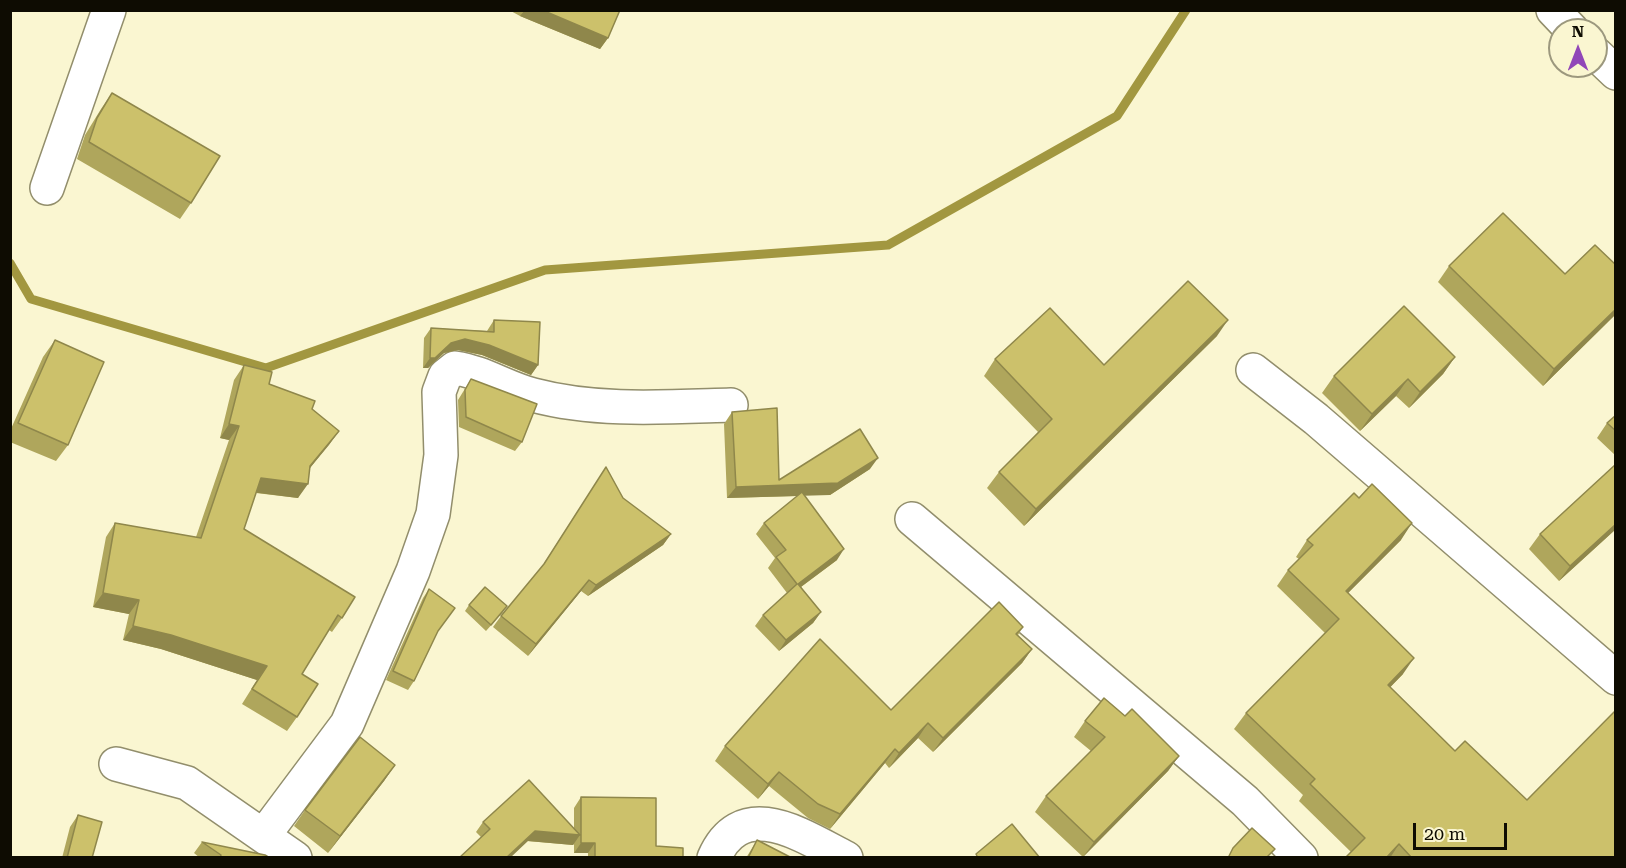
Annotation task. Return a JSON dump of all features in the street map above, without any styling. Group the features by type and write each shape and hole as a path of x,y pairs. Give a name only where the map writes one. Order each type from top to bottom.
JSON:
{"street":[{"path":"47,188 109,10"},
{"path":"264,835 347,724 413,571 433,514 441,455 439,392 445,376 455,368 468,370 532,395 606,405 669,407 731,405"},
{"path":"1253,370 1316,419 1616,678"},
{"path":"912,519 1245,801 1301,858"},
{"path":"116,764 188,783 295,858"},
{"path":"714,858 720,844 740,825 763,823 789,829 846,858"}],"building":[{"path":"542,10 620,10 608,38"},
{"path":"112,93 220,156 191,203 89,142 97,118"},
{"path":"1503,213 1565,274 1595,245 1616,265 1616,309 1554,369 1449,266"},
{"path":"1188,281 1228,320 1036,509 999,472 1052,419 995,359 1050,308 1104,365"},
{"path":"1404,306 1455,357 1420,392 1408,379 1372,414 1334,376"},
{"path":"494,320 540,322 538,365 489,345 465,339 451,343 435,358 430,358 431,328 494,332"},
{"path":"55,340 104,362 68,445 18,423"},
{"path":"244,365 272,372 269,384 315,401 312,409 339,431 310,466 308,484 261,478 244,529 355,597 342,618 338,615 302,674 318,684 297,717 252,689 267,666 171,635 133,626 139,600 103,593 115,523 201,538 239,426 229,424"},
{"path":"471,379 537,404 522,442 466,417 465,390"},
{"path":"777,408 779,480 860,429 878,458 838,483 736,487 732,412"},
{"path":"1616,415 1616,431 1607,423"},
{"path":"1616,464 1616,524 1570,566 1540,534"},
{"path":"606,467 623,498 671,534 596,585 589,580 536,644 501,616 544,564"},
{"path":"1372,484 1412,523 1346,591 1414,658 1388,685 1455,751 1465,741 1527,800 1616,710 1616,858 1412,858 1399,844 1386,858 1345,858 1365,838 1310,784 1315,779 1246,713 1339,619 1288,570 1313,545 1307,540 1354,493 1359,498"},
{"path":"802,492 844,549 798,584 821,612 786,640 763,615 797,584 776,557 786,550 764,523"},
{"path":"485,587 507,606 491,625 469,605"},
{"path":"429,589 455,608 438,631 414,681 393,671"},
{"path":"999,602 1023,627 1016,634 1032,649 943,738 928,723 899,753 895,749 840,814 818,804 779,772 768,784 725,746 820,639 891,710"},
{"path":"1104,698 1125,716 1132,709 1179,756 1094,842 1046,796 1105,737 1085,721"},
{"path":"360,737 395,765 340,836 305,810"},
{"path":"529,780 580,835 535,831 506,858 459,858 490,829 483,822"},
{"path":"581,797 656,798 656,846 683,848 683,858 595,858 595,843 581,843"},
{"path":"78,815 102,822 92,858 67,858"},
{"path":"1012,824 1040,858 978,858 976,854"},
{"path":"1252,828 1275,849 1266,858 1228,858 1233,848"},
{"path":"757,840 792,858 748,858"},
{"path":"202,842 270,858 220,858 221,855"}],"waterway":[{"path":"10,263 31,299 266,368 545,270 888,245 1117,116 1186,10"}]}
